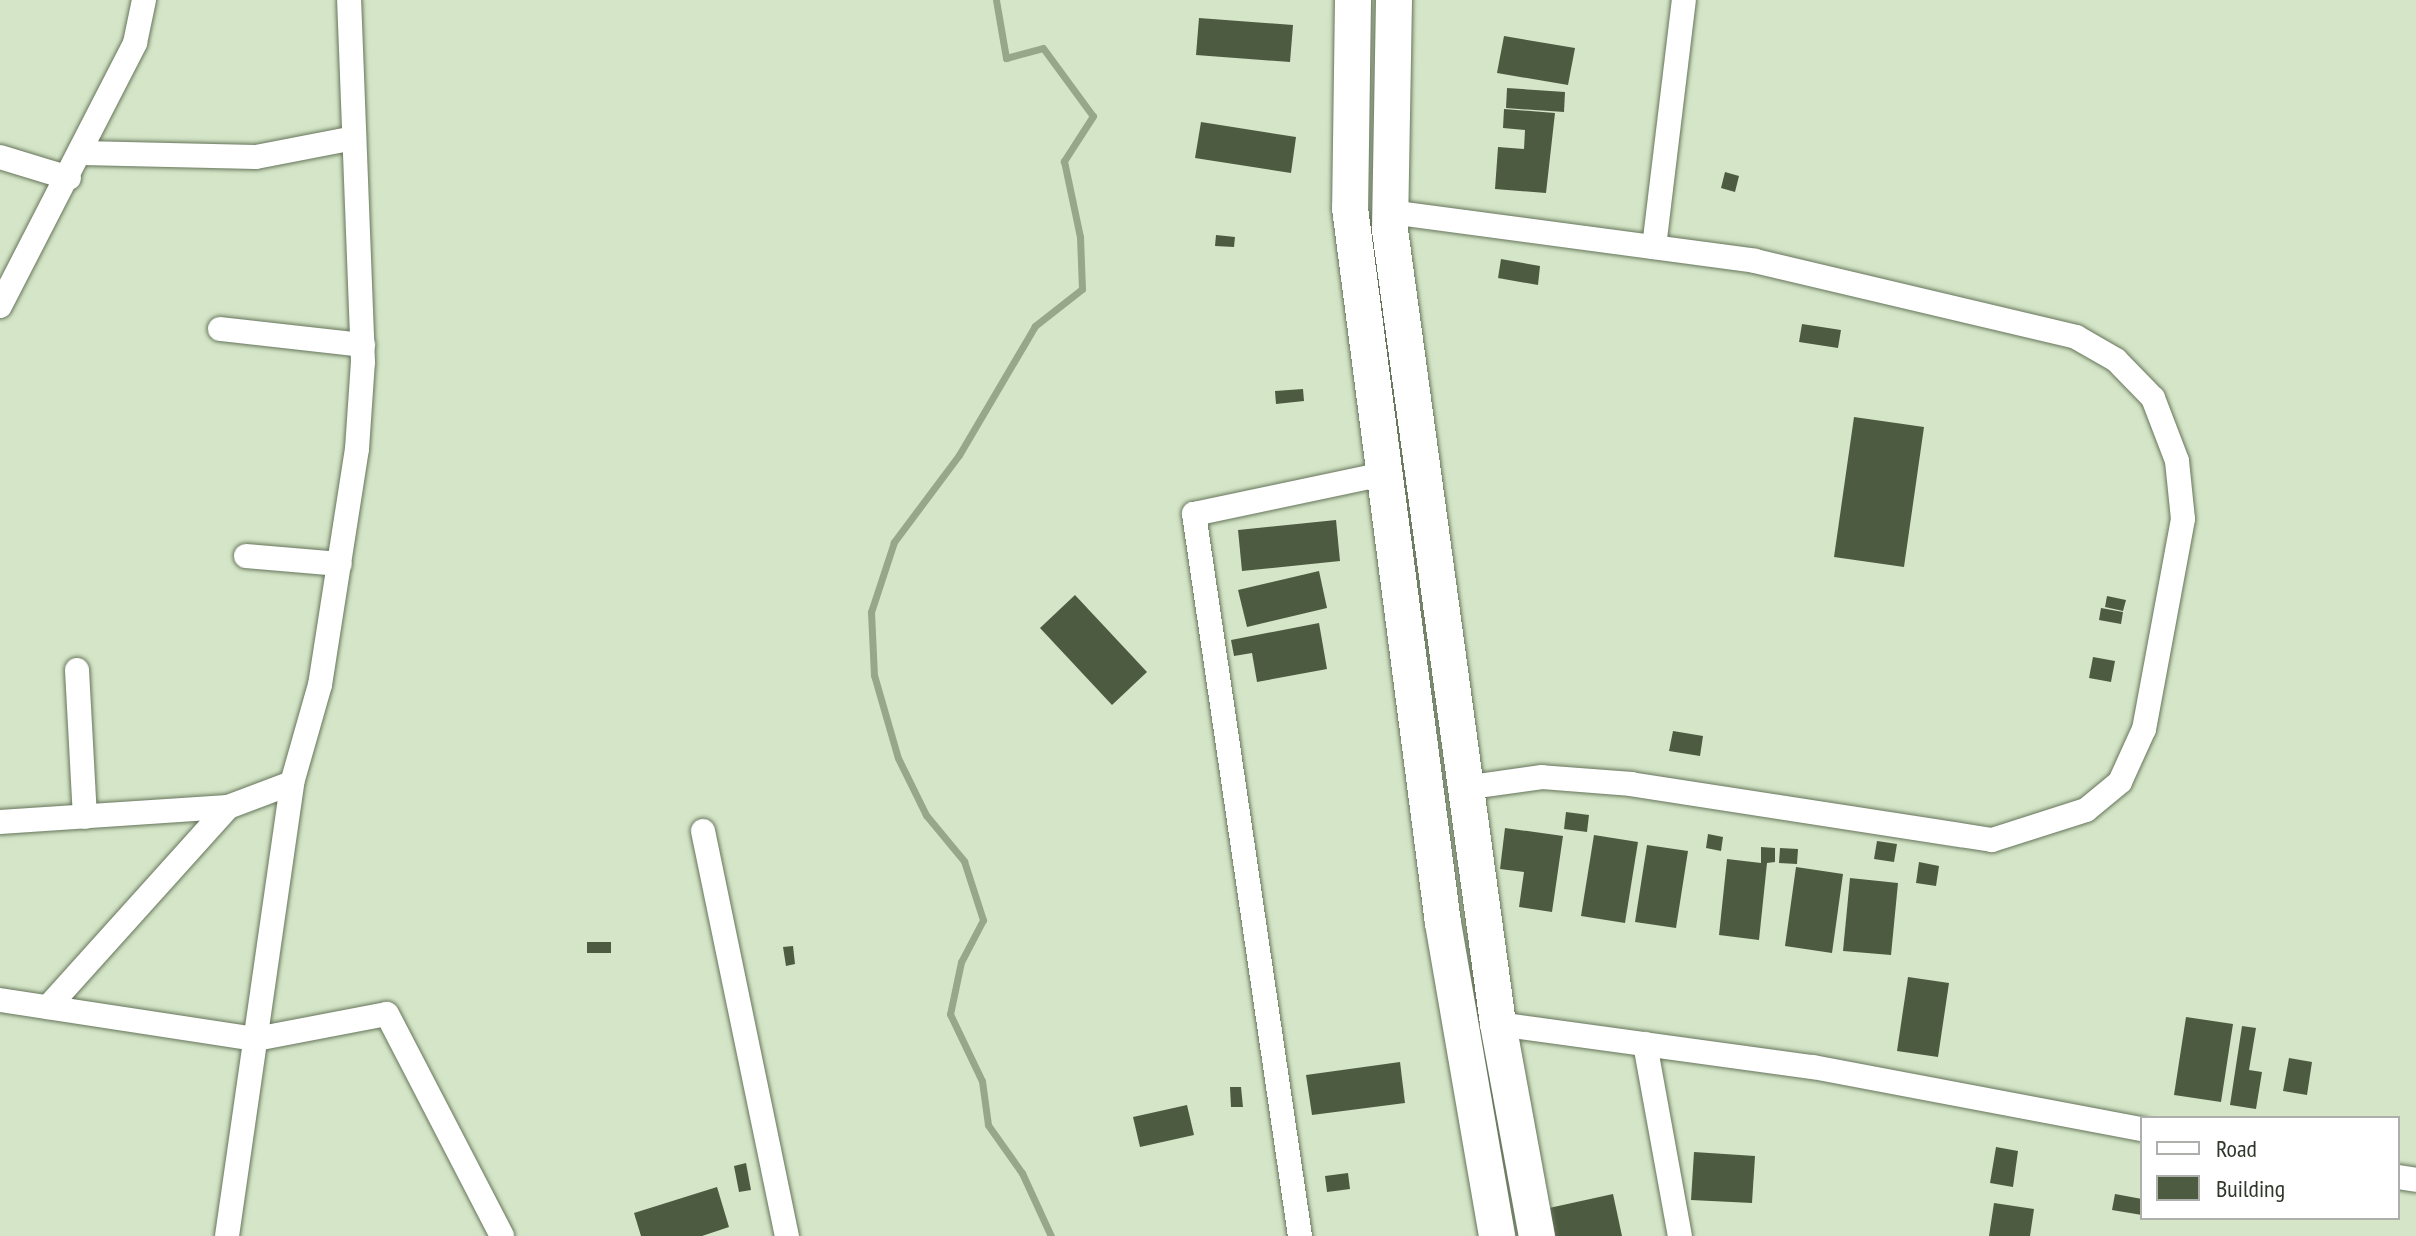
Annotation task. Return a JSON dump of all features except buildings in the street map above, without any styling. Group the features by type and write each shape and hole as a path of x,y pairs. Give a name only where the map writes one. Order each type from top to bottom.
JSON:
{"street":[{"path":"0,306 82,153 135,43 144,0"},
{"path":"227,1236 292,783 320,685 357,449 363,345 349,0"},
{"path":"1353,0 1350,208 1443,923 1497,1236"},
{"path":"1394,0 1390,212 1498,1024 1537,1236"},
{"path":"1654,247 1684,0"},
{"path":"82,153 256,157 354,138"},
{"path":"0,157 69,178"},
{"path":"1390,212 1654,247 1801,271 2076,337 2116,360 2153,398 2177,461 2183,519 2144,729 2120,782 2086,810 1992,840 1632,784 1542,777 1465,788"},
{"path":"220,329 363,345"},
{"path":"1300,1236 1194,514 1384,474"},
{"path":"246,556 340,564"},
{"path":"77,670 85,817"},
{"path":"0,822 228,807 292,783"},
{"path":"48,1007 228,807"},
{"path":"703,831 787,1236"},
{"path":"0,1000 256,1039 387,1014 502,1236"},
{"path":"1498,1024 1813,1067 2140,1129"},
{"path":"1645,1044 1680,1236"}],"waterway":[{"path":"996,0 1006,58 1043,48 1093,116 1064,161 1080,237 1082,289 1035,326 959,455 894,542 871,612 874,675 898,758 926,815 964,861 983,920 961,962 950,1014 982,1081 988,1125 1022,1173 1051,1236"}]}
